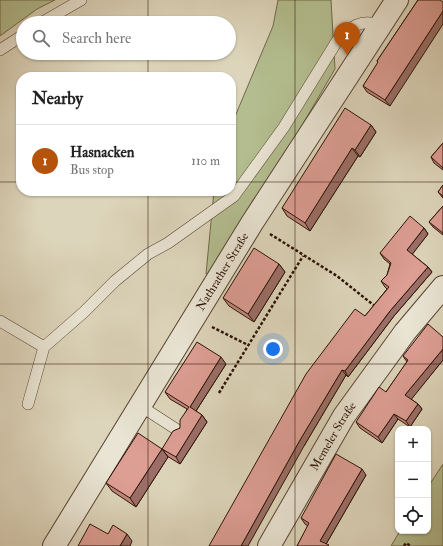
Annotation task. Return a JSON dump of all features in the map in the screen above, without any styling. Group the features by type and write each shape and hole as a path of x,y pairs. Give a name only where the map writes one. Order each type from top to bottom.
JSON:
{"street":[{"name":"Nathrather Straße","path":"54,546 252,223 397,0"},
{"name":"Memeler Straße","path":"269,546 344,416 405,332 443,286"}],"lane":[{"path":"53,16 81,0"},
{"path":"236,193 284,127 337,41 348,30 359,24 372,22 380,26"},
{"path":"0,50 16,40"},
{"path":"28,404 44,347 84,312 115,281 148,254 168,243 234,196"},
{"path":"0,321 44,347"},
{"path":"139,406 179,431"}],"path":[{"path":"252,223 337,276 377,308"},
{"path":"219,393 303,256"},
{"path":"194,317 248,345"},
{"path":"404,546 406,542 411,546"}],"green space":[{"path":"0,0 55,0 37,9 27,16 16,16 16,24 0,36"},
{"path":"278,0 331,0 335,69 215,274 206,274 214,196 236,196 236,114 273,26"},
{"path":"443,464 443,546 391,546 398,534 431,534 431,482"}],"building":[{"path":"418,0 440,0 443,2 443,11 385,100 363,86 378,62 377,61"},
{"path":"345,108 371,125 355,150 352,148 305,223 282,208"},
{"path":"443,143 443,168 431,157"},
{"path":"443,185 443,196 438,192"},
{"path":"443,206 443,233 429,222"},
{"path":"410,216 424,228 407,250 428,267 390,311 345,371 342,370 300,440 241,546 209,546 306,374 355,309 365,316 389,287 381,281 387,275 391,263 380,253"},
{"path":"254,248 279,264 248,314 223,298"},
{"path":"428,324 443,337 443,349 405,395 418,404 406,421 394,414 378,437 356,422 379,387 386,392 408,360 403,356"},
{"path":"197,342 221,357 190,407 202,415 176,457 162,449 173,431 180,428 180,420 189,407 165,392"},
{"path":"138,433 162,449 130,498 106,483"},
{"path":"336,454 362,469 320,541 329,545 297,546 309,523 301,518"},
{"path":"90,524 108,534 113,525 127,534 120,546 78,546"}],"place":[{"name":"Hasnacken","path":"347,55"}]}
